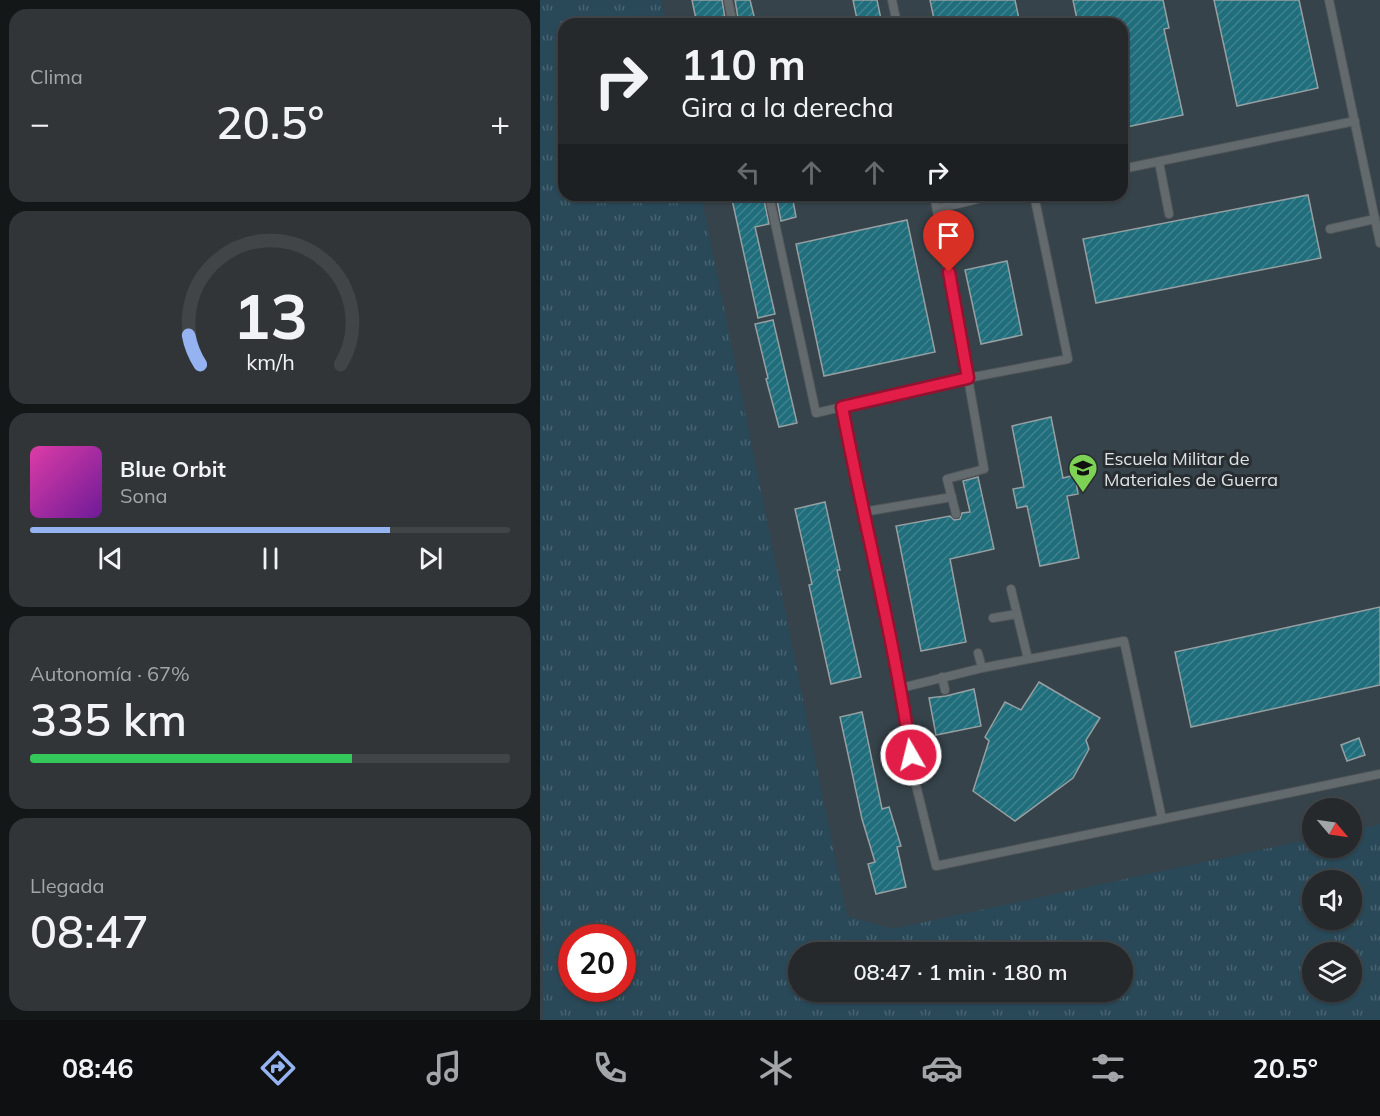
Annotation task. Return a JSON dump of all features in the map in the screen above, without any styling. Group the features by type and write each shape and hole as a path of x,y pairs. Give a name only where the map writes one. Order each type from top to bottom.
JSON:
{"lane":[{"path":"728,0 732,18"},
{"path":"892,0 896,18"},
{"path":"1329,0 1380,243"},
{"path":"1128,168 1355,121"},
{"path":"1159,162 1169,214"},
{"path":"770,201 816,413 968,378 1068,359 1035,201"},
{"path":"935,201 984,469 947,479 956,514"},
{"path":"937,209 970,201"},
{"path":"1330,229 1375,219"},
{"path":"842,407 901,688 914,777 936,866 1380,774"},
{"path":"863,512 952,497"},
{"path":"1011,590 1028,659"},
{"path":"993,618 1017,614"},
{"path":"901,688 982,668 1124,641 1162,819"},
{"path":"978,653 982,668"},
{"path":"942,677 945,690"}],"shaded area":[{"name":"Escuela Militar de Materiales de Guerra","path":"540,0 1380,0 1380,1020 540,1020"}],"green space":[{"path":"540,0 661,0 665,18 558,18 558,201 702,201 847,916 892,929 1302,841 1302,858 1362,858 1362,828 1380,824 1380,1020 544,1020 540,763"}],"building":[{"path":"692,0 722,0 725,18 696,18"},
{"path":"735,0 750,0 754,18 738,18"},
{"path":"853,0 877,0 881,18 857,18"},
{"path":"930,0 1015,0 1019,18 934,18"},
{"path":"1073,0 1163,0 1169,28 1164,29 1183,115 1128,127 1128,18 1077,18"},
{"path":"1214,0 1299,0 1318,88 1237,106"},
{"path":"1308,195 1321,258 1096,303 1083,239"},
{"path":"732,201 764,201 769,224 755,227 775,314 758,318"},
{"path":"777,201 793,201 796,217 781,221"},
{"path":"907,220 935,352 824,376 796,244"},
{"path":"1007,261 1022,335 981,344 965,270"},
{"path":"773,320 797,423 779,427 755,324"},
{"path":"1051,417 1063,478 1075,475 1078,494 1067,496 1079,558 1040,566 1027,506 1017,508 1013,489 1024,487 1012,426"},
{"path":"978,477 994,549 950,559 966,642 921,651 896,526 950,516 954,520 960,519 962,513 970,512 963,481"},
{"path":"825,502 840,570 837,570 861,677 831,684 795,509"},
{"path":"1380,607 1380,685 1191,727 1175,652"},
{"path":"1039,682 1100,718 1086,740 1089,749 1073,778 1015,821 973,791 989,741 985,737 1005,702 1021,710"},
{"path":"974,689 981,726 936,735 929,698"},
{"path":"862,712 882,809 889,807 901,846 897,847 906,887 876,894 868,864 875,862 862,819 840,717"},
{"path":"1359,738 1365,755 1347,761 1341,745"}],"place":[{"name":"Escuela Militar de Materiales de Guerra","path":"1083,494"}],"route":[{"path":"911,755 901,688 842,407 968,378 949,272"}]}
